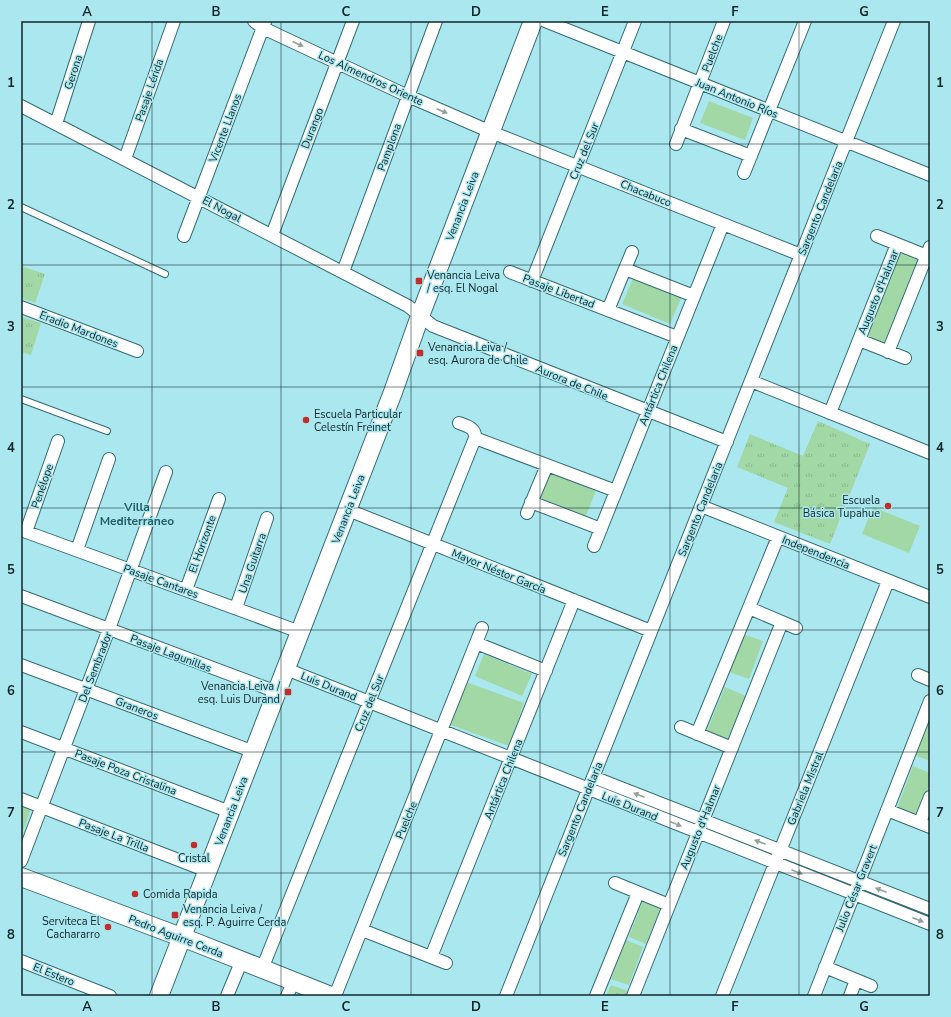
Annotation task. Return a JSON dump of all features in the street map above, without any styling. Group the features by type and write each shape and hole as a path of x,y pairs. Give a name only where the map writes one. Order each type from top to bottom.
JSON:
{"street":[{"name":"Gerona","path":"56,124 89,21"},
{"name":"Pasaje Lérida","path":"125,159 174,21"},
{"name":"Durango","path":"272,235 353,21"},
{"name":"Pamplona","path":"343,272 436,21"},
{"name":"Venancia Leiva","path":"159,996 348,510 420,316 533,21"},
{"name":"Juan Antonio Ríos","path":"545,21 930,175"},
{"name":"Cruz del Sur","path":"532,280 636,21"},
{"name":"Puelche","path":"676,144 724,21"},
{"path":"744,173 805,21"},
{"name":"Sargento Candelaria","path":"506,996 894,21"},
{"name":"Los Almendros Oriente","path":"261,23 337,63 491,132"},
{"name":"Vicente Llanos","path":"184,236 261,23"},
{"name":"El Nogal","path":"21,106 408,306 420,316"},
{"path":"681,129 751,156"},
{"name":"Chacabuco","path":"491,132 801,255"},
{"name":"Antártica Chilena","path":"594,546 722,224"},
{"name":"Augusto d'Halmar","path":"877,236 897,244 928,251 888,352"},
{"name":"Augusto d'Halmar","path":"830,413 897,244"},
{"name":"Pasaje Libertad","path":"608,310 632,252"},
{"path":"625,268 694,296"},
{"name":"Pasaje Libertad","path":"510,272 677,338"},
{"name":"Eradio Mardones","path":"21,307 137,351"},
{"name":"Aurora de Chile","path":"420,316 433,326 727,442"},
{"name":"Augusto d'Halmar","path":"859,340 905,358"},
{"path":"751,381 930,453"},
{"path":"459,423 471,428 474,431 475,438 616,491"},
{"name":"Cruz del Sur","path":"262,969 475,438"},
{"name":"Penélope","path":"24,531 58,441"},
{"path":"77,550 109,459"},
{"path":"547,465 529,508 601,529"},
{"name":"Del Sembrador","path":"21,861 109,629 166,472"},
{"name":"El Horizonte","path":"186,590 219,499"},
{"name":"Independencia","path":"701,506 930,597"},
{"name":"Mayor Néstor García","path":"348,510 651,631"},
{"name":"Una Guitarra","path":"236,608 267,518"},
{"name":"Pasaje Cantares","path":"24,531 300,632"},
{"path":"698,734 778,537"},
{"name":"Gabriela Mistral","path":"722,996 888,581"},
{"name":"Pasaje Lagunillas","path":"21,596 277,692"},
{"name":"Antártica Chilena","path":"431,958 574,600"},
{"path":"749,608 796,628"},
{"name":"Augusto d'Halmar","path":"633,996 782,622"},
{"name":"Puelche","path":"335,996 482,628"},
{"path":"476,643 546,671"},
{"name":"Graneros","path":"21,665 254,752"},
{"name":"Luis Durand","path":"286,669 588,790 930,924"},
{"path":"918,675 930,680"},
{"name":"Julio César Gravert","path":"814,996 930,701"},
{"path":"681,727 732,748"},
{"name":"Pasaje Poza Cristalina","path":"21,732 230,812"},
{"name":"Luis Durand","path":"593,777 930,909"},
{"path":"887,810 925,824 930,796"},
{"name":"Pasaje La Trilla","path":"21,799 207,872"},
{"name":"Pedro Aguirre Cerda","path":"21,877 242,960 262,969 290,989 331,996"},
{"path":"615,884 669,905"},
{"path":"596,996 638,893"},
{"path":"362,930 446,963"},
{"path":"227,996 242,960"},
{"name":"El Estero","path":"21,961 110,996"},
{"path":"825,967 872,986"},
{"path":"850,996 856,980"}],"lane":[{"path":"21,207 165,274"},
{"path":"21,399 108,431"}],"green space":[{"path":"709,101 753,118 745,140 700,123"},
{"path":"903,249 919,256 920,261 887,345 865,337 898,252"},
{"path":"21,266 45,274 35,303 21,298"},
{"path":"634,276 682,296 670,324 622,304"},
{"path":"21,317 41,323 31,355 21,352"},
{"path":"818,421 870,444 830,544 774,522 788,488 737,467 750,434 803,456"},
{"path":"549,472 596,491 585,518 538,499"},
{"path":"873,507 920,526 909,553 862,534"},
{"path":"743,634 763,641 749,679 729,672"},
{"path":"484,654 532,674 522,696 475,676"},
{"path":"466,682 524,703 509,746 451,725"},
{"path":"725,687 746,696 727,741 706,733"},
{"path":"928,717 930,718 930,761 914,755"},
{"path":"913,766 930,773 930,783 917,815 897,808"},
{"path":"21,804 31,808 21,837"},
{"path":"643,900 661,907 646,944 629,937"},
{"path":"626,940 643,947 629,985 611,979"},
{"path":"611,985 628,991 626,996 606,996"}],"place":[{"name":"Venancia Leiva / esq. El Nogal","path":"419,281"},
{"name":"Venancia Leiva / esq. Aurora de Chile","path":"420,353"},
{"name":"Escuela Particular Celestín Freinet","path":"306,420"},
{"name":"Escuela Básica Tupahue","path":"888,506"},
{"name":"Venancia Leiva / esq. Luis Durand","path":"288,692"},
{"name":"Cristal","path":"194,845"},
{"name":"Comida Rapida","path":"135,894"},
{"name":"Venancia Leiva / esq. P. Aguirre Cerda","path":"175,915"},
{"name":"Serviteca El Cachararro","path":"108,927"}],"district":[{"name":"Villa Mediterráneo","path":"137,514"}]}
